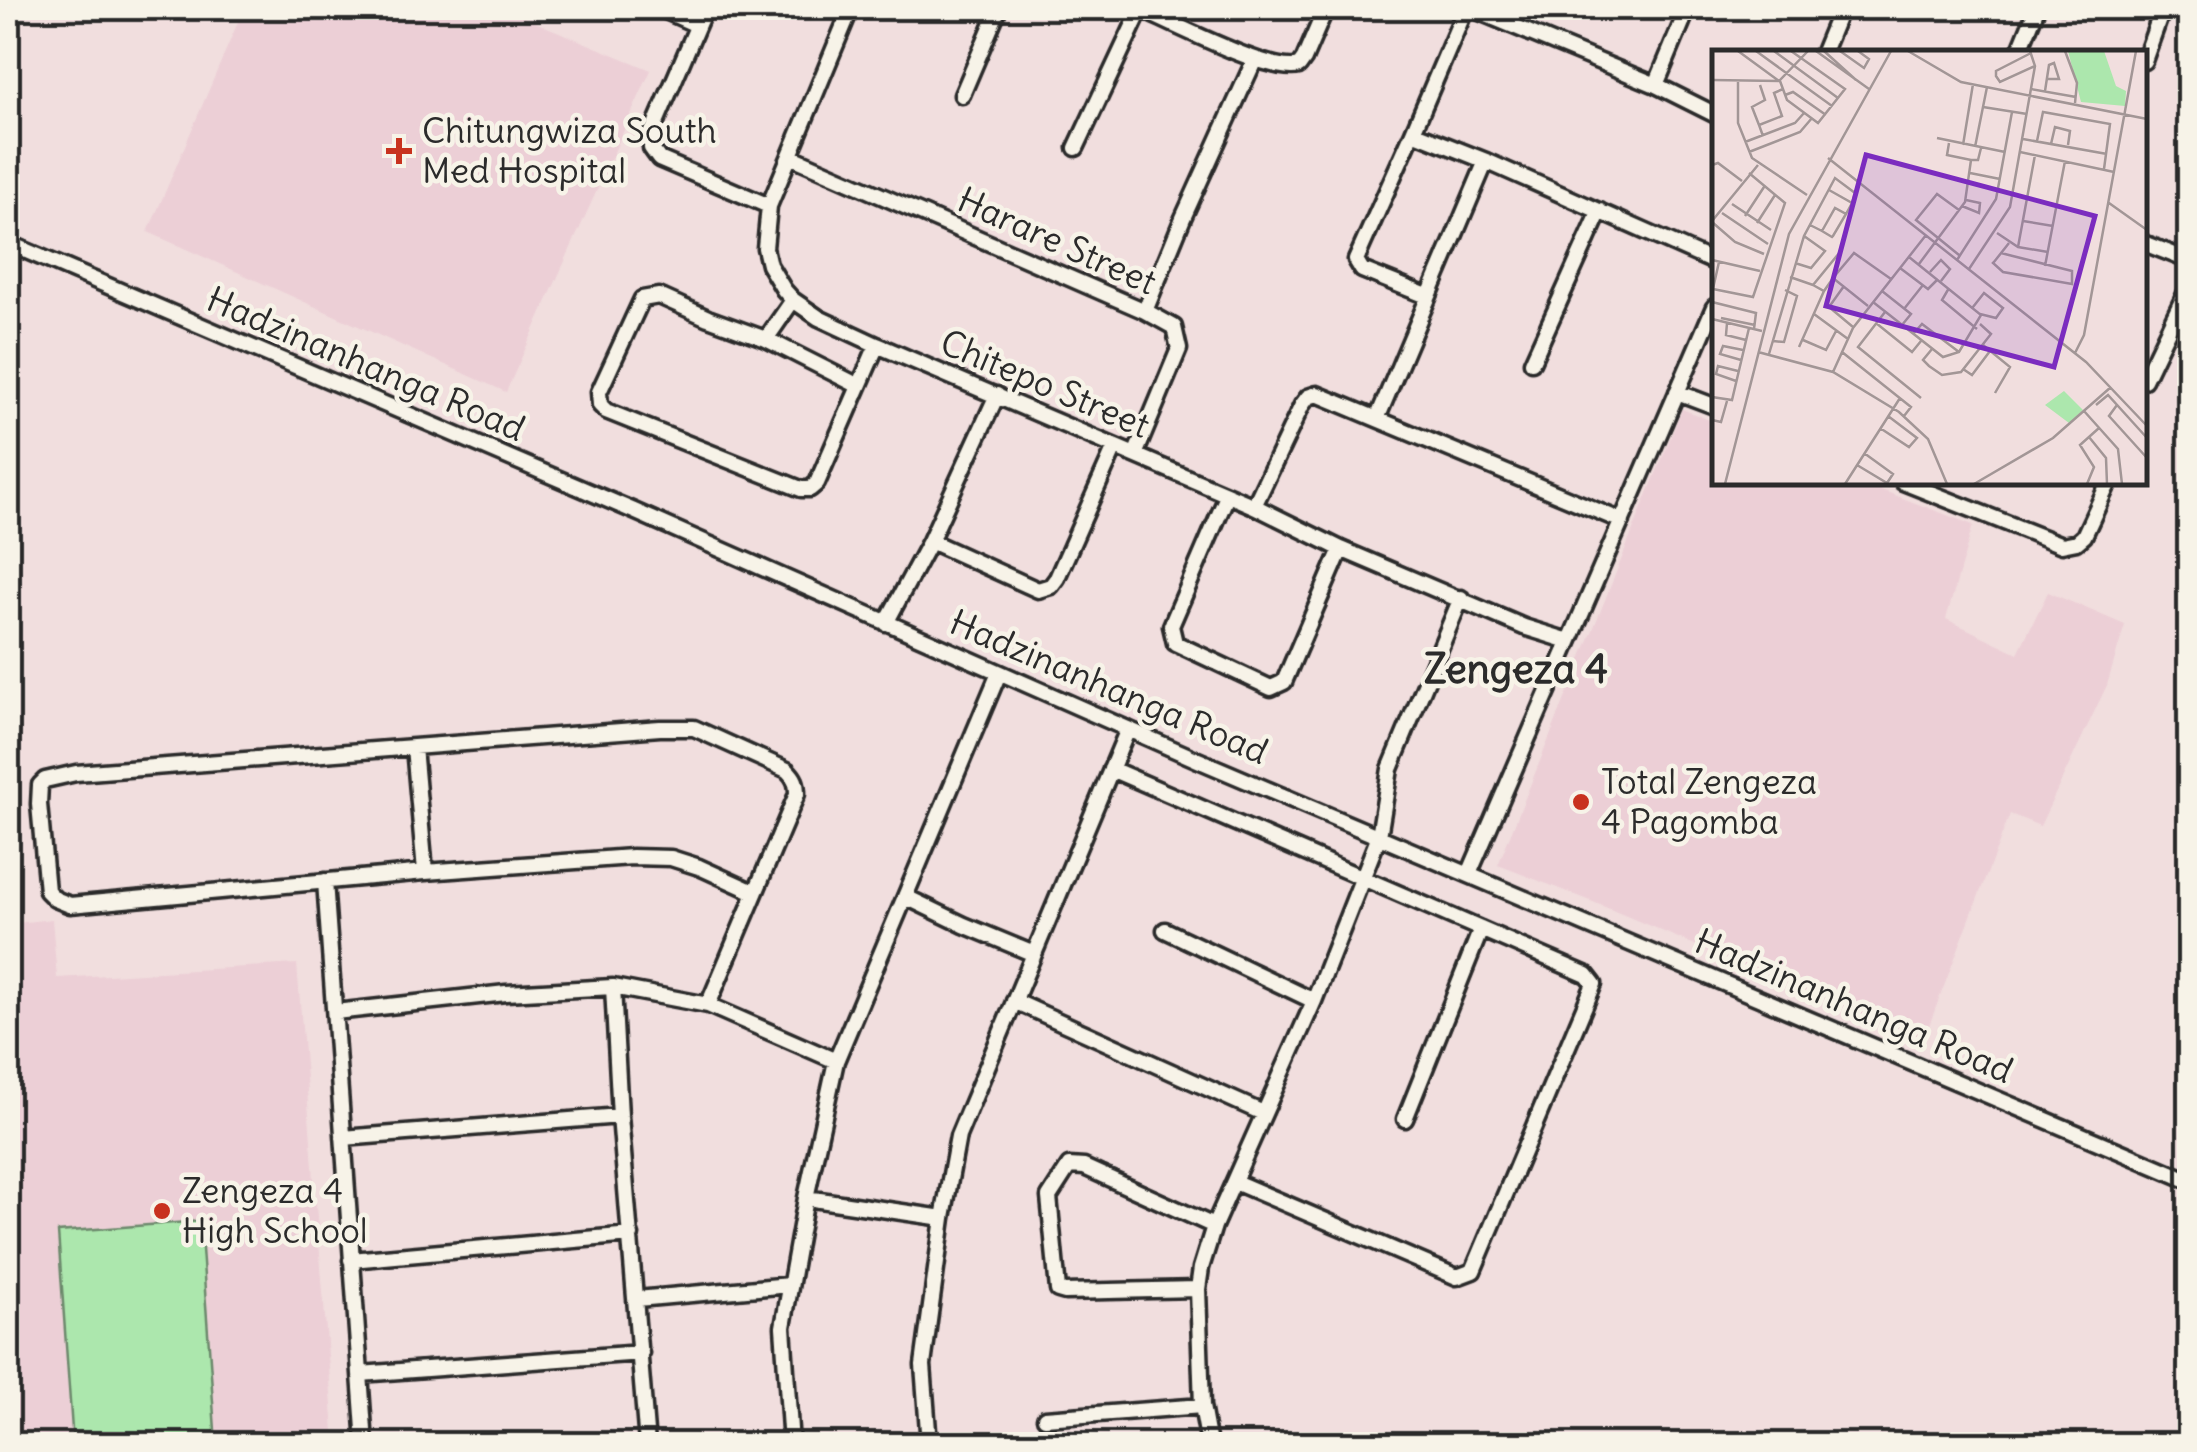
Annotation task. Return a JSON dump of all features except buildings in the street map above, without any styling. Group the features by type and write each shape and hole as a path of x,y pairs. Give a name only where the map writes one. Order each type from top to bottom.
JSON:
{"street":[{"path":"659,8 698,26"},
{"path":"705,8 652,132 651,148 658,159 769,206"},
{"name":"Chitepo Street","path":"851,8 769,206 765,248 769,266 794,300 819,318 877,345 1254,506 1524,627 1569,641"},
{"path":"962,96 1000,8"},
{"path":"1076,148 1139,8 1254,59 1287,68 1299,66 1304,59 1326,8"},
{"path":"1428,296 1362,270 1356,260 1468,8 1712,113"},
{"path":"1656,86 1688,8"},
{"path":"1824,50 1841,8"},
{"path":"2020,50 2037,8"},
{"path":"2147,53 2163,8"},
{"path":"1146,311 1254,59"},
{"path":"1412,132 1712,261"},
{"name":"Harare Street","path":"790,156 1146,311 1174,327 1179,349 1135,455"},
{"path":"1377,419 1486,161"},
{"path":"1532,362 1600,211"},
{"name":"Hadzinanhanga Road","path":"8,243 634,511 1128,729 2190,1181"},
{"path":"2147,245 2190,261"},
{"path":"2147,374 2190,284"},
{"path":"860,386 766,339 659,296 648,296 638,303 599,392 600,404 606,412 810,489 817,484 860,386 877,345"},
{"path":"766,339 794,300"},
{"path":"1469,874 1712,312"},
{"path":"1678,392 1712,405"},
{"path":"1254,506 1302,405 1313,394 1321,394 1622,521"},
{"path":"886,624 930,541 997,396"},
{"path":"930,541 1038,590 1047,588 1058,578 1115,447"},
{"path":"1911,485 2062,545 2084,536 2108,485"},
{"path":"1227,496 1171,626 1175,643 1271,688 1284,682 1341,548"},
{"path":"1209,1444 1202,1406 1198,1288 1201,1268 1214,1226 1314,1002 1362,879 1378,836 1390,769 1461,598"},
{"path":"792,1444 783,1327 836,1062 999,672"},
{"path":"708,1005 797,794 797,785 787,770 694,728 76,773 40,785 47,890 61,903 70,905 632,856 671,858 754,892"},
{"path":"929,1444 923,1365 958,1136 1128,729"},
{"path":"414,747 425,872"},
{"path":"1110,769 1588,975 1594,984 1473,1271 1457,1276 1235,1182"},
{"path":"325,881 365,1444"},
{"path":"906,897 1034,954"},
{"path":"1405,1119 1481,929"},
{"path":"1165,930 1314,1002"},
{"path":"335,1012 506,993 613,988 708,1005 836,1062"},
{"path":"613,988 647,1444"},
{"path":"1014,1001 1263,1113"},
{"path":"343,1138 620,1116"},
{"path":"1198,1288 1058,1290 1049,1197 1069,1166 1084,1167 1214,1226"},
{"path":"806,1198 943,1218"},
{"path":"351,1260 632,1235"},
{"path":"637,1299 790,1285"},
{"path":"360,1374 641,1354"},
{"path":"1045,1418 1202,1406"}],"shaded area":[{"name":"Chitungwiza South Med Hospital","path":"244,8 501,8 651,70 506,392 148,232"},
{"path":"1682,409 1712,421 1712,485 1868,485 1973,525 1946,619 2018,653 2048,592 2125,625 2107,685 2040,826 2010,814 1923,1041 1498,865"},
{"name":"Zengeza 4 High School","path":"52,919 57,978 297,964 335,1444 8,1444 8,924"}],"green space":[{"path":"200,1221 216,1444 73,1444 58,1232"}],"place":[{"name":"Chitungwiza South Med Hospital","path":"399,151"},
{"name":"Total Zengeza 4 Pagomba","path":"1581,802"},
{"name":"Zengeza 4 High School","path":"162,1211"}],"district":[{"name":"Zengeza 4","path":"1516,669"}]}
